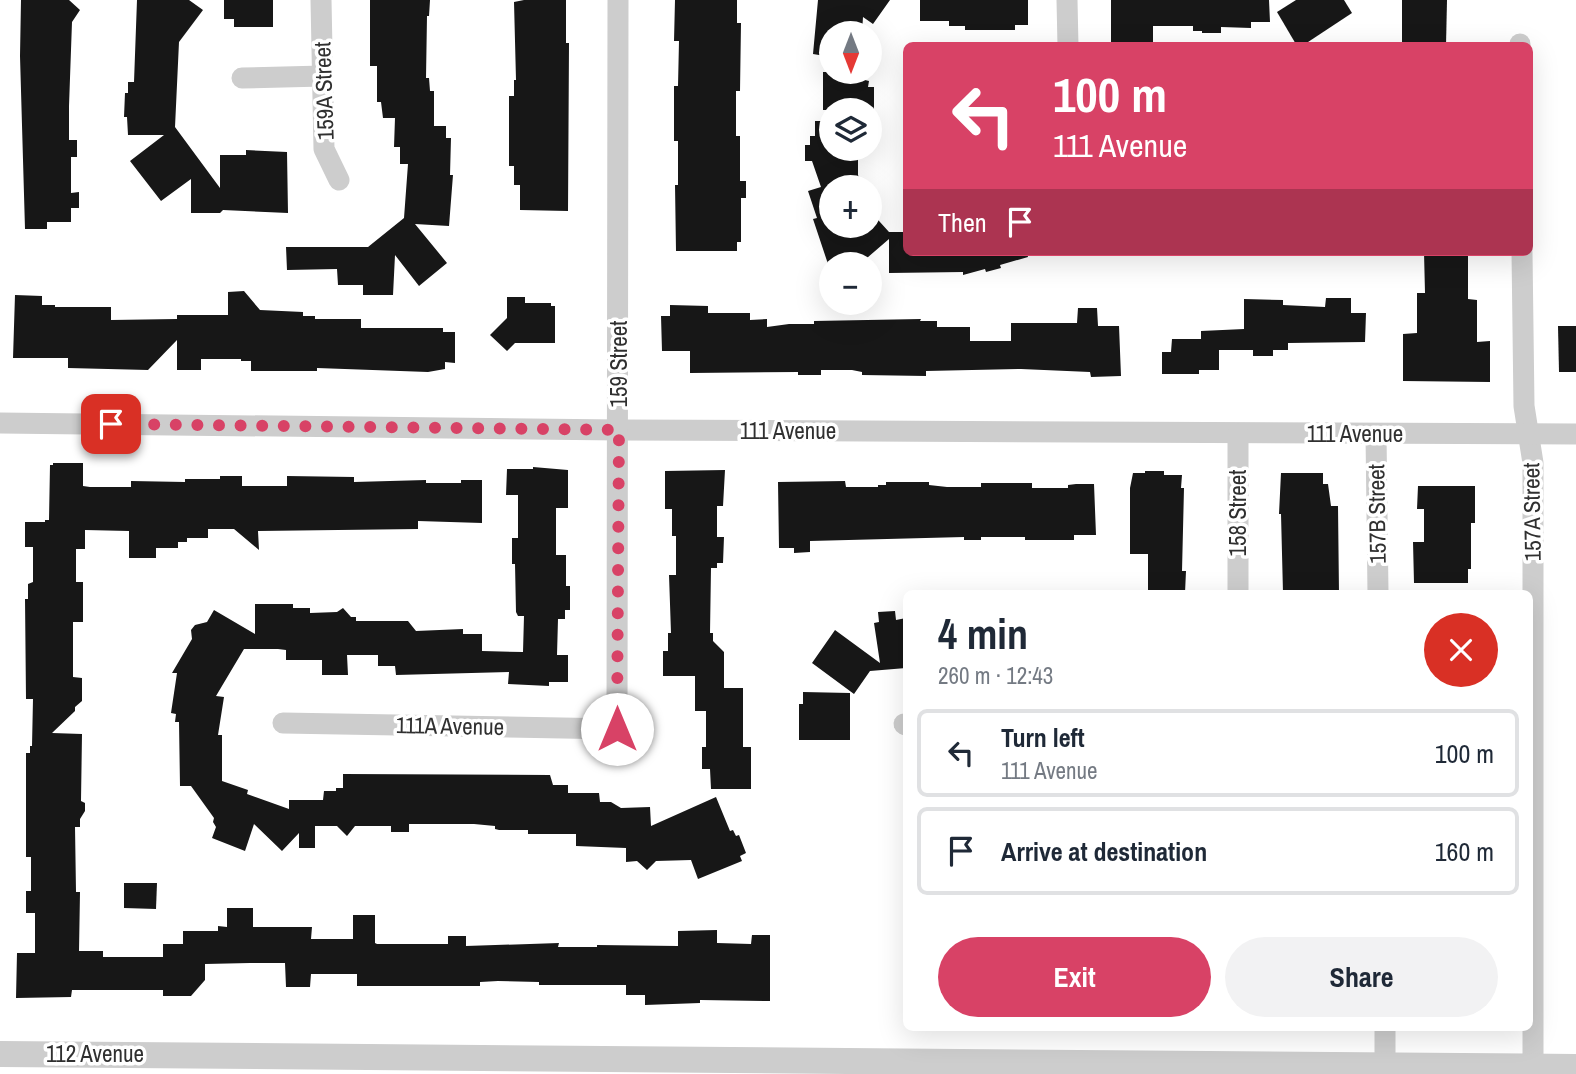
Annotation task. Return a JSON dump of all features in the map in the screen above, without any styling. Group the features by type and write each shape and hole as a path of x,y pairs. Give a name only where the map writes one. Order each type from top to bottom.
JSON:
{"street":[{"name":"159A Street","path":"321,0 324,149 339,180"},
{"name":"159 Street","path":"617,729 618,0"},
{"path":"1067,0 1068,42"},
{"path":"242,78 323,76"},
{"name":"157A Street","path":"1522,256 1524,406 1533,463 1533,1066"},
{"name":"111 Avenue","path":"0,422 619,430 1576,434"},
{"name":"158 Street","path":"1238,433 1238,590"},
{"name":"157B Street","path":"1376,434 1378,590"},
{"name":"111A Avenue","path":"283,723 617,729"},
{"path":"1385,1031 1385,1065"},
{"name":"112 Avenue","path":"0,1054 868,1067 1576,1067"}],"building":[{"path":"21,0 69,0 80,10 72,22 69,106 69,140 77,140 77,157 71,157 71,193 79,192 79,208 71,208 71,222 47,222 47,229 25,229"},
{"path":"137,0 189,0 203,10 179,42 175,127 220,188 220,155 246,155 246,150 287,152 288,213 223,210 220,213 191,213 191,179 161,201 130,161 164,135 128,135 127,117 124,117 128,82 134,82"},
{"path":"224,0 273,0 273,27 234,27 234,19 224,19"},
{"path":"370,0 430,0 427,16 426,78 429,78 430,91 434,91 434,126 446,126 446,138 451,138 450,175 453,175 449,226 415,224 447,263 419,286 395,255 393,295 363,295 363,285 338,285 337,269 287,270 286,247 368,247 404,218 408,164 400,164 400,147 394,147 395,118 383,118 381,102 377,102 377,66 370,66"},
{"path":"566,0 566,43 569,43 568,211 520,210 520,185 514,185 514,166 509,166 509,96 514,96 516,80 514,2"},
{"path":"675,0 737,0 737,23 741,23 736,136 740,136 740,181 746,181 746,198 741,198 741,242 737,242 737,251 676,251 675,185 678,185 678,141 674,141 674,86 678,86 679,41 674,41"},
{"path":"818,0 890,0 875,21 863,17 863,21 819,21 819,55 813,54"},
{"path":"920,0 1028,0 1028,25 1015,25 1015,30 965,30 965,26 949,26 949,21 920,21"},
{"path":"1111,0 1269,0 1270,22 1251,22 1251,28 1221,27 1221,33 1202,33 1193,31 1193,26 1153,26 1153,42 1111,42"},
{"path":"1296,0 1344,0 1352,13 1308,42 1295,42 1277,12"},
{"path":"1402,0 1447,0 1446,42 1402,42"},
{"path":"823,84 868,84 868,87 874,87 874,98 823,98"},
{"path":"815,121 819,121 819,161 858,161 858,175 819,175 819,181 812,161 805,161 805,145 810,145 810,136 815,136"},
{"path":"819,188 819,237 813,219 817,218 808,191"},
{"path":"882,224 889,232 903,232 903,256 1028,257 1000,265 1001,268 963,275 963,272 889,273 889,239 874,252 824,252 819,238 882,238"},
{"path":"1424,256 1468,256 1468,299 1477,300 1477,342 1490,341 1490,382 1403,381 1403,334 1417,333 1417,293 1425,293"},
{"path":"244,291 260,310 303,312 303,316 315,316 315,319 361,319 361,328 443,328 443,332 455,332 455,363 445,362 445,369 428,372 317,368 317,371 251,371 251,361 201,359 201,370 177,370 177,340 148,370 68,368 68,358 13,358 15,295 42,296 42,305 55,307 111,307 111,320 177,319 177,315 228,315 228,292"},
{"path":"507,297 525,297 525,303 551,303 551,306 555,306 555,343 515,343 507,351 490,335 507,318"},
{"path":"1326,298 1351,298 1351,313 1366,313 1365,342 1288,343 1288,350 1273,350 1273,356 1253,356 1253,350 1219,350 1219,370 1199,370 1199,374 1162,374 1162,352 1171,352 1172,339 1201,339 1201,331 1244,329 1244,299 1283,300 1283,305 1325,307"},
{"path":"670,305 708,306 708,313 750,313 750,320 767,319 767,327 814,324 814,321 921,319 920,321 937,321 937,327 970,327 970,341 1011,341 1011,323 1077,323 1078,308 1097,308 1098,326 1119,326 1121,376 1091,377 1090,372 1021,369 926,371 926,376 862,375 862,372 852,370 821,370 821,375 798,375 798,372 690,373 690,351 662,351 661,316 670,316"},
{"path":"1558,326 1576,326 1576,372 1559,372"},
{"path":"83,463 83,486 90,487 131,487 131,481 185,482 185,479 220,479 220,476 242,476 242,486 287,486 287,476 354,477 354,482 426,480 426,483 461,483 461,480 482,480 482,523 418,521 418,529 258,531 259,550 234,529 208,529 208,538 187,538 187,542 178,542 178,548 156,548 156,558 129,558 129,531 85,530 85,549 76,549 76,582 83,582 83,622 73,622 73,677 82,678 82,701 52,733 82,734 81,801 85,803 85,811 80,819 80,827 75,827 76,892 80,892 79,951 103,951 103,957 163,957 163,944 183,944 183,931 218,931 218,926 227,927 227,908 253,908 253,927 312,927 311,939 353,939 353,915 375,915 377,944 448,944 448,936 466,936 466,946 559,943 558,947 678,946 678,931 717,930 717,943 751,944 752,935 770,935 770,1001 700,1000 700,1003 645,1005 645,995 626,995 626,985 539,985 539,982 498,981 480,982 480,986 357,986 357,974 311,974 310,987 286,987 285,963 205,964 205,980 191,996 163,996 163,990 72,990 71,997 16,998 17,953 35,953 35,913 26,913 26,891 31,891 31,857 26,857 26,753 30,753 32,746 33,699 26,699 25,599 28,599 28,584 33,582 33,547 25,547 25,522 49,520 50,465"},
{"path":"533,467 568,470 568,508 556,508 556,555 566,555 566,586 570,586 570,610 565,610 565,619 558,619 557,655 568,655 568,682 549,682 549,686 508,684 509,672 396,675 395,666 378,666 378,655 347,655 348,675 322,675 322,660 286,660 286,650 244,649 216,696 224,697 218,735 222,735 222,781 248,790 247,794 289,809 289,800 323,800 324,791 343,788 343,774 550,775 553,785 568,785 568,793 599,793 600,802 611,802 621,808 650,807 651,826 716,797 730,831 733,830 736,836 739,835 746,853 740,856 742,861 698,879 691,860 656,861 647,870 637,861 626,862 626,848 576,846 576,834 528,834 528,830 499,830 495,829 495,826 474,824 409,824 409,832 391,832 391,826 355,826 347,836 337,826 315,826 315,848 299,848 299,833 282,851 254,824 245,851 212,838 216,827 214,818 191,786 180,786 179,722 175,722 176,714 171,713 177,673 172,673 192,639 191,630 195,625 207,622 214,610 255,634 255,604 293,604 293,608 310,608 310,613 337,612 343,608 351,617 356,617 356,621 408,621 416,631 463,629 463,634 482,634 482,651 523,652 524,616 518,616 516,612 515,564 512,564 512,538 518,538 518,495 506,495 507,469"},
{"path":"725,470 723,506 717,506 717,537 724,537 723,563 717,563 717,568 711,568 710,633 713,633 713,641 724,652 724,688 743,688 743,747 751,747 751,789 711,789 710,769 702,769 702,747 706,747 706,711 695,711 695,676 663,676 663,651 668,651 668,633 671,633 669,575 676,575 676,536 672,536 672,509 665,509 665,471"},
{"path":"1164,471 1164,475 1182,475 1182,571 1186,571 1185,590 1148,590 1148,554 1130,554 1130,488 1133,473"},
{"path":"1281,473 1323,473 1323,484 1328,484 1331,506 1338,506 1339,590 1283,590 1279,514"},
{"path":"845,481 846,487 878,487 886,485 886,482 929,482 929,485 947,487 981,487 981,483 1032,483 1032,488 1068,488 1068,485 1094,484 1096,535 1074,535 1074,540 981,537 981,540 964,540 964,537 810,541 810,552 794,553 794,548 779,548 778,482"},
{"path":"1418,486 1475,486 1475,523 1471,523 1471,569 1468,569 1468,583 1414,583 1413,542 1424,542 1424,509 1417,509"},
{"path":"895,611 896,620 903,619 903,668 870,671 854,694 812,663 835,630 880,663 874,623 879,622 878,612"},
{"path":"803,692 850,693 850,740 799,740 799,704 803,704"},
{"path":"124,883 157,883 156,909 124,908"}],"route":[{"path":"111,424 619,430 617,729"}]}
